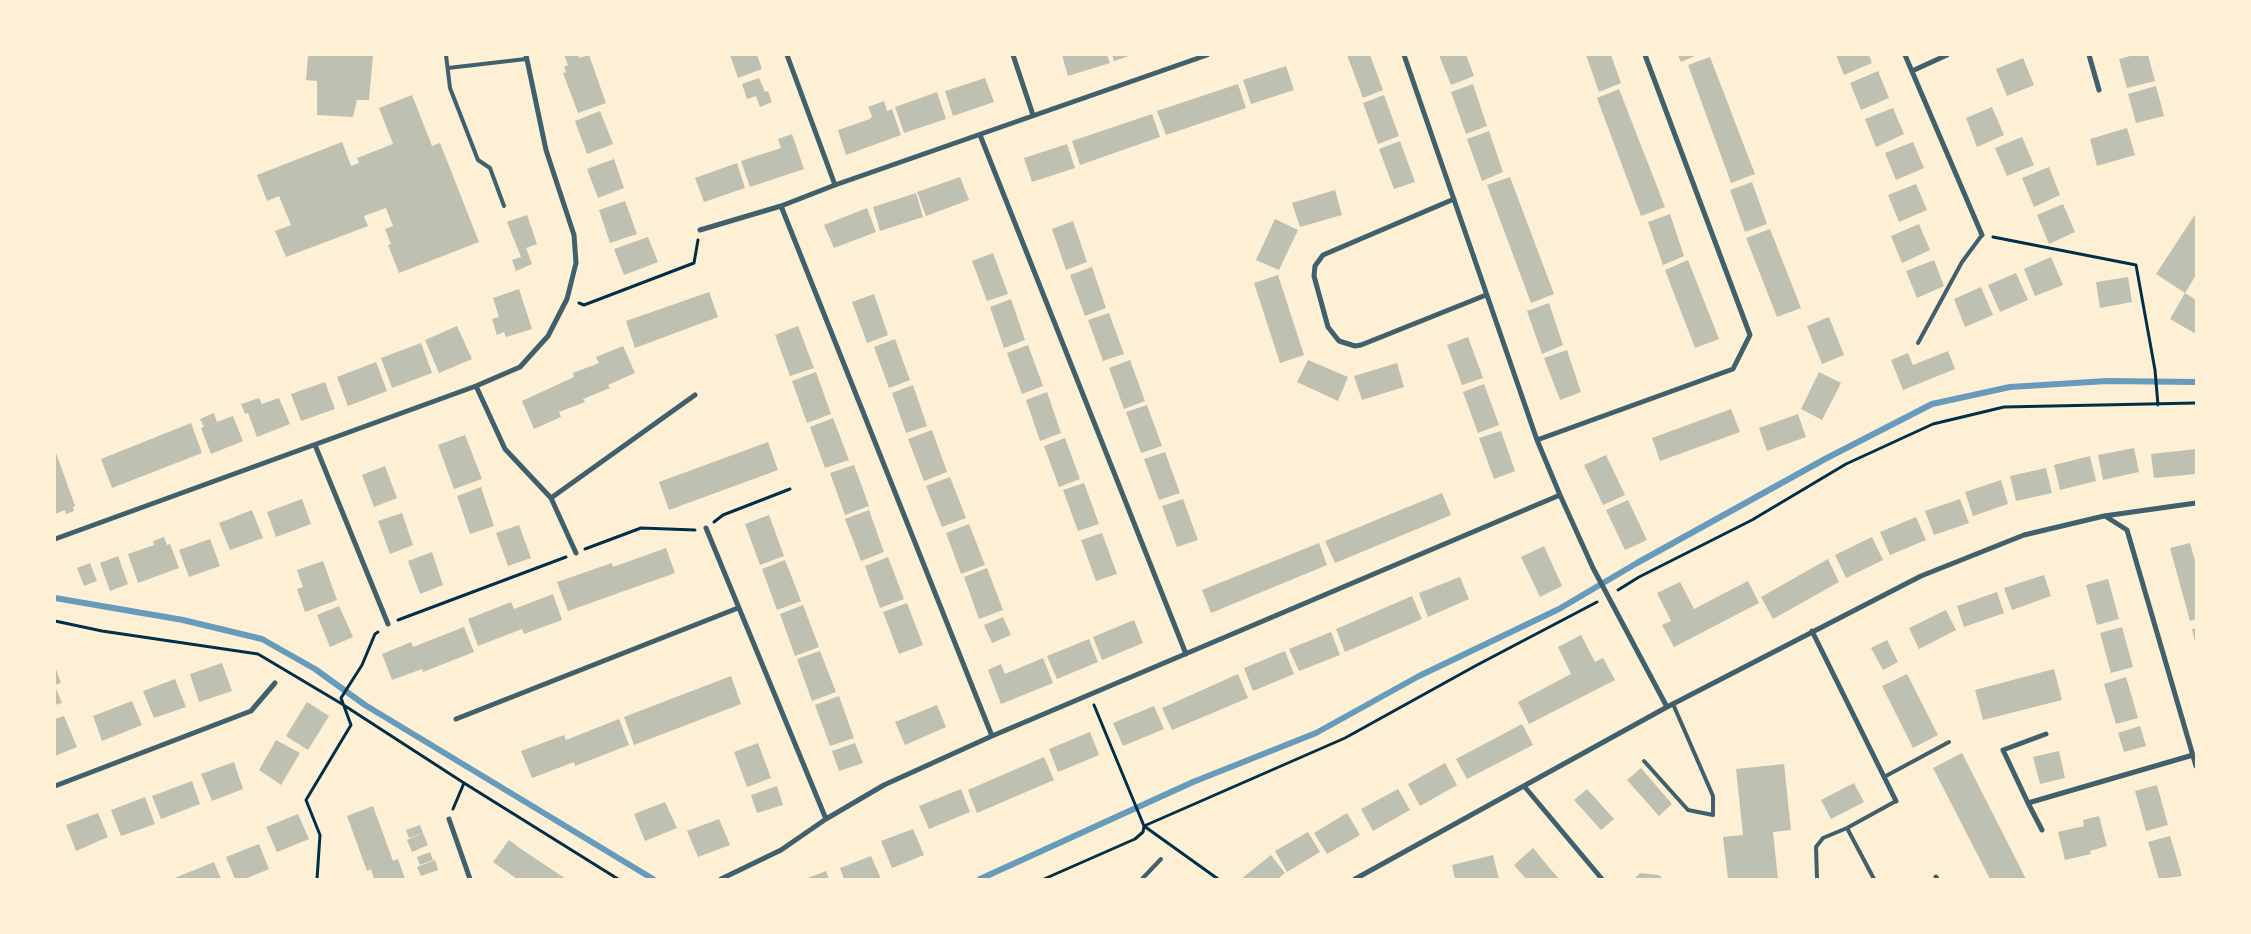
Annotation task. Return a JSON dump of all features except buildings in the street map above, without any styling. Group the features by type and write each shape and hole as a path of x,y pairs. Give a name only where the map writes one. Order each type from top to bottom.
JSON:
{"street":[{"path":"787,55 835,185"},
{"path":"1013,55 1033,115"},
{"path":"700,230 781,206 835,185 1207,55"},
{"path":"1404,55 1537,440 1560,495 1605,591 1670,705"},
{"path":"1537,440 1733,369 1750,335 1645,55"},
{"path":"1905,55 1982,235"},
{"path":"1912,71 1947,55"},
{"path":"2089,55 2099,90"},
{"path":"55,539 476,386 520,367 548,336 567,299 576,264 574,235 546,150 526,57"},
{"path":"980,135 1186,654"},
{"path":"1454,199 1323,255 1315,266 1314,276 1328,327 1339,341 1355,346 1361,345 1486,295"},
{"path":"781,206 992,736"},
{"path":"476,386 505,449 550,498 576,553"},
{"path":"550,498 695,395"},
{"path":"315,445 388,624"},
{"path":"721,879 781,850 826,818 884,785 992,736 1560,495"},
{"path":"1355,879 1670,705 1921,576 2015,538 2104,516 2196,503"},
{"path":"2104,516 2127,530 2196,766"},
{"path":"706,528 826,818"},
{"path":"456,719 738,608"},
{"path":"1812,631 1896,801"},
{"path":"55,786 251,711 275,683"},
{"path":"2042,830 2003,750 2046,734"},
{"path":"2028,803 2193,755"},
{"path":"1524,786 1602,879"},
{"path":"448,819 470,879"}],"lane":[{"path":"446,55 450,88 478,160 490,168 504,206"},
{"path":"448,68 526,57"},
{"path":"1918,343 1962,262 1982,235"},
{"path":"1644,761 1688,810 1712,816 1713,796 1670,705"},
{"path":"1884,777 1949,742"},
{"path":"1817,879 1816,847 1823,838 1847,828 1896,801"},
{"path":"1847,828 1874,879"},
{"path":"1142,879 1161,860"}],"path":[{"path":"567,299 584,305 694,264 700,230"},
{"path":"1982,235 2136,265 2155,370 2158,405"},
{"path":"55,621 102,631 258,654 342,704 618,879"},
{"path":"318,879 320,835 306,800 351,725 341,698 362,665"},
{"path":"1090,695 1144,826 1218,879"},
{"path":"448,819 464,783"}],"waterway":[{"path":"980,879 1193,782 1316,733 1419,676 1559,609 1637,563 1825,459 1932,404 2010,387 2107,381 2196,382"},
{"path":"55,598 183,620 262,639 315,669 365,705 653,879"}]}
